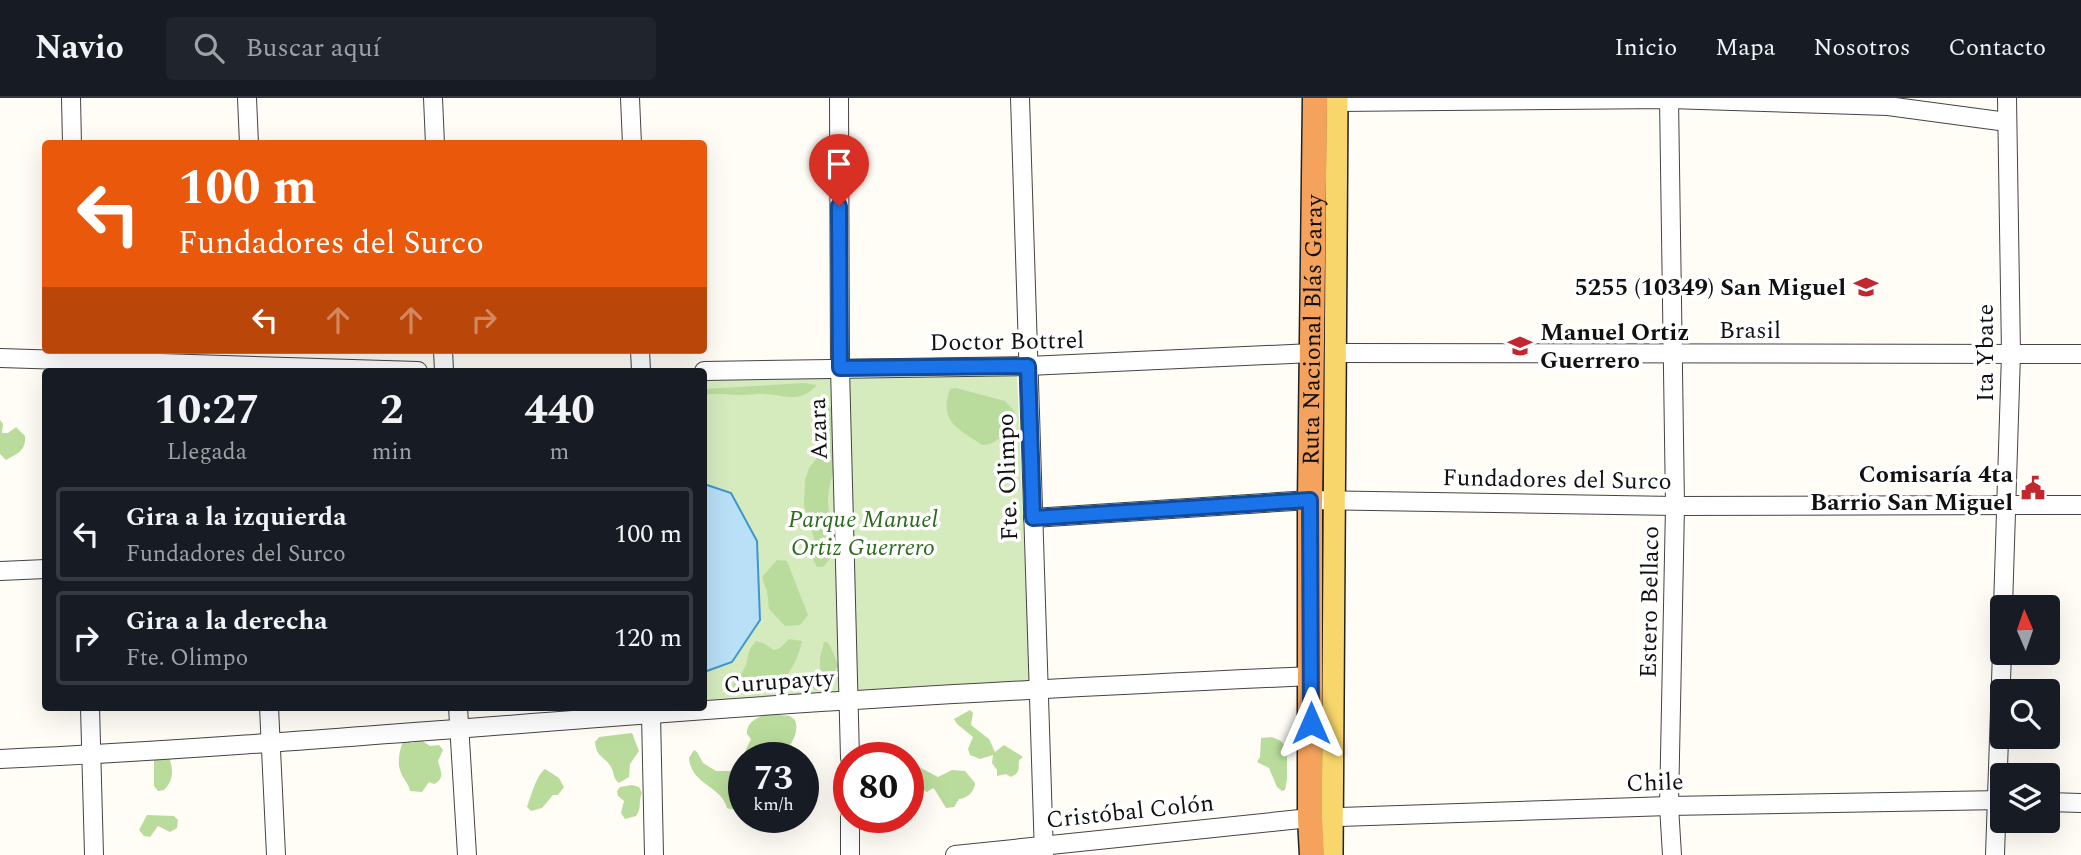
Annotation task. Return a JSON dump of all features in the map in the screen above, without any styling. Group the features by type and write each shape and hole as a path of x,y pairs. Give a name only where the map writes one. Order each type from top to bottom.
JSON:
{"highway":[{"name":"Ruta Nacional Blás Garay","path":"1312,855 1321,818 1311,676 1322,501 1330,99"}],"main road":[{"path":"1322,501 1321,818 1332,855"}],"street":[{"path":"71,98 72,140"},
{"path":"247,98 249,140"},
{"path":"433,98 435,140"},
{"path":"631,98 632,140"},
{"name":"Azara","path":"839,98 840,368 850,742"},
{"name":"Fte. Olimpo","path":"1020,98 1043,850"},
{"name":"Ita Ybate","path":"2003,595 2011,354 2007,98"},
{"path":"1330,99 1669,99 1888,106 2007,122"},
{"name":"Estero Bellaco","path":"1669,99 1675,506 1669,806 1672,855"},
{"name":"Doctor Bottrel","path":"707,371 1028,366 1324,353"},
{"name":"Brasil","path":"1324,353 2081,354"},
{"path":"0,358 257,362 364,368"},
{"name":"Fundadores del Surco","path":"1033,518 1322,501 1675,506 2081,505"},
{"path":"0,571 42,569"},
{"path":"2000,763 2002,665"},
{"name":"Curupayty","path":"707,710 1037,688 1311,676"},
{"path":"90,711 94,855"},
{"path":"270,711 276,855"},
{"path":"458,711 467,855"},
{"name":"Curupayty","path":"0,759 271,744 694,711"},
{"path":"651,714 654,855"},
{"name":"Chile","path":"1321,818 1669,806 1990,800"},
{"path":"2060,802 2081,803"},
{"name":"Cristóbal Colón","path":"955,855 1043,850 1321,818"},
{"path":"850,833 850,855"},
{"path":"1995,855 1997,833"}],"green space":[{"name":"Parque Manuel Ortiz Guerrero","path":"1017,372 1030,681 707,703 707,375"},
{"path":"804,383 817,385 805,394 793,397 763,394 707,395 707,389"},
{"path":"956,388 1005,401 1015,412 1012,423 999,439 982,445 953,423 949,417 947,400 950,389"},
{"path":"823,404 832,408 837,440 837,456 828,500 835,542 830,558 823,567 817,567 811,556 814,538 804,506 805,480 809,468 825,448 825,441 812,419"},
{"path":"0,420 3,424 2,433 8,433 16,427 25,436 22,449 6,460 0,454"},
{"path":"777,560 787,561 808,615 800,625 785,626 769,609 762,577"},
{"path":"789,639 802,641 787,676 778,685 769,692 758,695 745,695 732,690 756,641 774,650"},
{"path":"824,642 829,644 839,666 834,672 831,685 816,690 810,686 809,680 820,668"},
{"path":"970,710 973,713 971,725 989,739 995,752 1004,745 1023,757 1019,760 1016,774 1011,777 1006,774 997,776 997,770 992,763 993,755 980,759 970,755 968,749 973,737 954,719"},
{"path":"770,714 790,716 796,725 792,742 750,742 747,729 751,722"},
{"path":"632,733 639,751 630,764 629,777 619,783 608,763 597,751 595,742 599,737"},
{"path":"1272,737 1281,741 1287,749 1287,780 1285,790 1282,791 1277,787 1269,768 1257,762 1260,757 1261,738"},
{"path":"404,740 412,743 421,740 430,746 439,745 443,750 438,761 440,779 434,784 429,782 422,792 410,791 401,773 399,759"},
{"path":"694,750 703,763 716,771 728,771 728,808 719,795 695,774 689,758"},
{"path":"168,754 172,768 171,777 168,786 158,791 154,786 154,759"},
{"path":"545,769 559,778 564,787 542,808 531,811 527,807 536,781"},
{"path":"924,770 938,777 952,770 965,771 975,783 972,792 959,799 954,807 946,808 933,788 927,792 924,790"},
{"path":"620,787 639,787 642,793 639,811 636,816 625,819 621,813 624,801 617,791"},
{"path":"147,815 174,816 178,820 177,828 170,832 158,826 150,837 144,836 139,830"}],"water":[{"path":"707,485 731,493 757,541 760,620 732,662 707,671"}],"place":[{"name":"5255 (10349) San Miguel","path":"1866,287"},
{"name":"Manuel Ortiz Guerrero","path":"1520,346"},
{"name":"Comisaría 4ta Barrio San Miguel","path":"2033,488"}],"route":[{"path":"839,206 840,368 1028,366 1033,518 1310,500 1311,723"}]}
